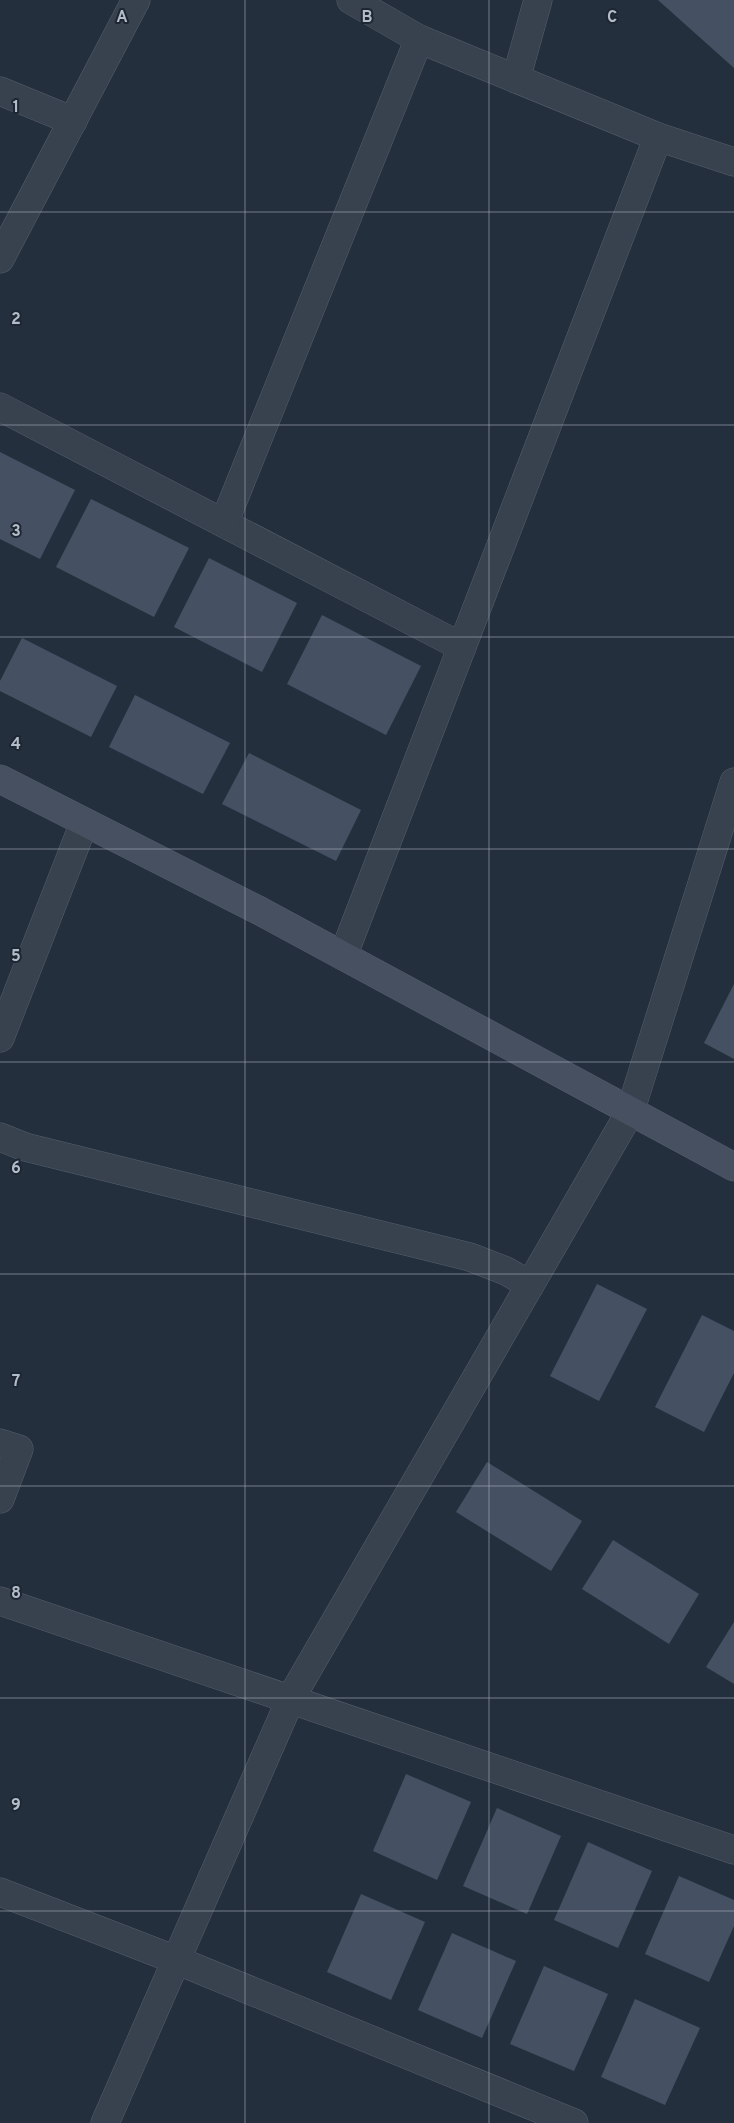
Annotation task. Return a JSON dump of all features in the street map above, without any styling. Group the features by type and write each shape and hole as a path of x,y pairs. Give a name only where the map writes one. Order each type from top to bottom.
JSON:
{"street":[{"path":"0,259 136,0"},
{"path":"351,0 419,39 658,137 734,162"},
{"path":"516,79 538,0"},
{"path":"224,524 419,39"},
{"path":"0,91 73,121"},
{"path":"343,956 658,137"},
{"path":"0,407 462,647"},
{"path":"0,779 251,906 734,1167"},
{"path":"106,2123 291,1698 630,1112 734,782"},
{"path":"0,1038 84,823"},
{"path":"0,1137 25,1147 470,1256 506,1271 530,1285"},
{"path":"0,1443 19,1449 0,1499"},
{"path":"0,1600 734,1850"},
{"path":"0,1892 176,1960 574,2123"}],"building":[{"path":"658,0 734,0 734,68"},
{"path":"0,452 75,490 40,559 0,539"},
{"path":"91,499 189,548 154,617 56,567"},
{"path":"209,558 297,603 262,672 174,627"},
{"path":"322,615 421,666 386,735 287,684"},
{"path":"22,638 117,686 91,737 0,691 0,681"},
{"path":"135,695 230,743 203,794 109,747"},
{"path":"249,753 361,810 336,861 222,804"},
{"path":"734,984 734,1059 704,1043"},
{"path":"597,1284 647,1309 599,1401 550,1376"},
{"path":"702,1315 734,1331 734,1373 704,1432 655,1407"},
{"path":"487,1462 582,1521 551,1571 456,1512"},
{"path":"613,1540 699,1594 669,1644 582,1589"},
{"path":"734,1622 734,1684 706,1667"},
{"path":"406,1774 471,1802 437,1880 373,1851"},
{"path":"497,1808 561,1836 527,1914 463,1886"},
{"path":"588,1842 652,1871 618,1948 554,1920"},
{"path":"679,1876 734,1900 734,1926 709,1982 645,1954"},
{"path":"361,1894 425,1922 391,2000 327,1972"},
{"path":"452,1933 516,1961 482,2038 418,2010"},
{"path":"544,1966 608,1994 574,2071 510,2044"},
{"path":"635,1999 700,2028 665,2105 601,2077"}]}
